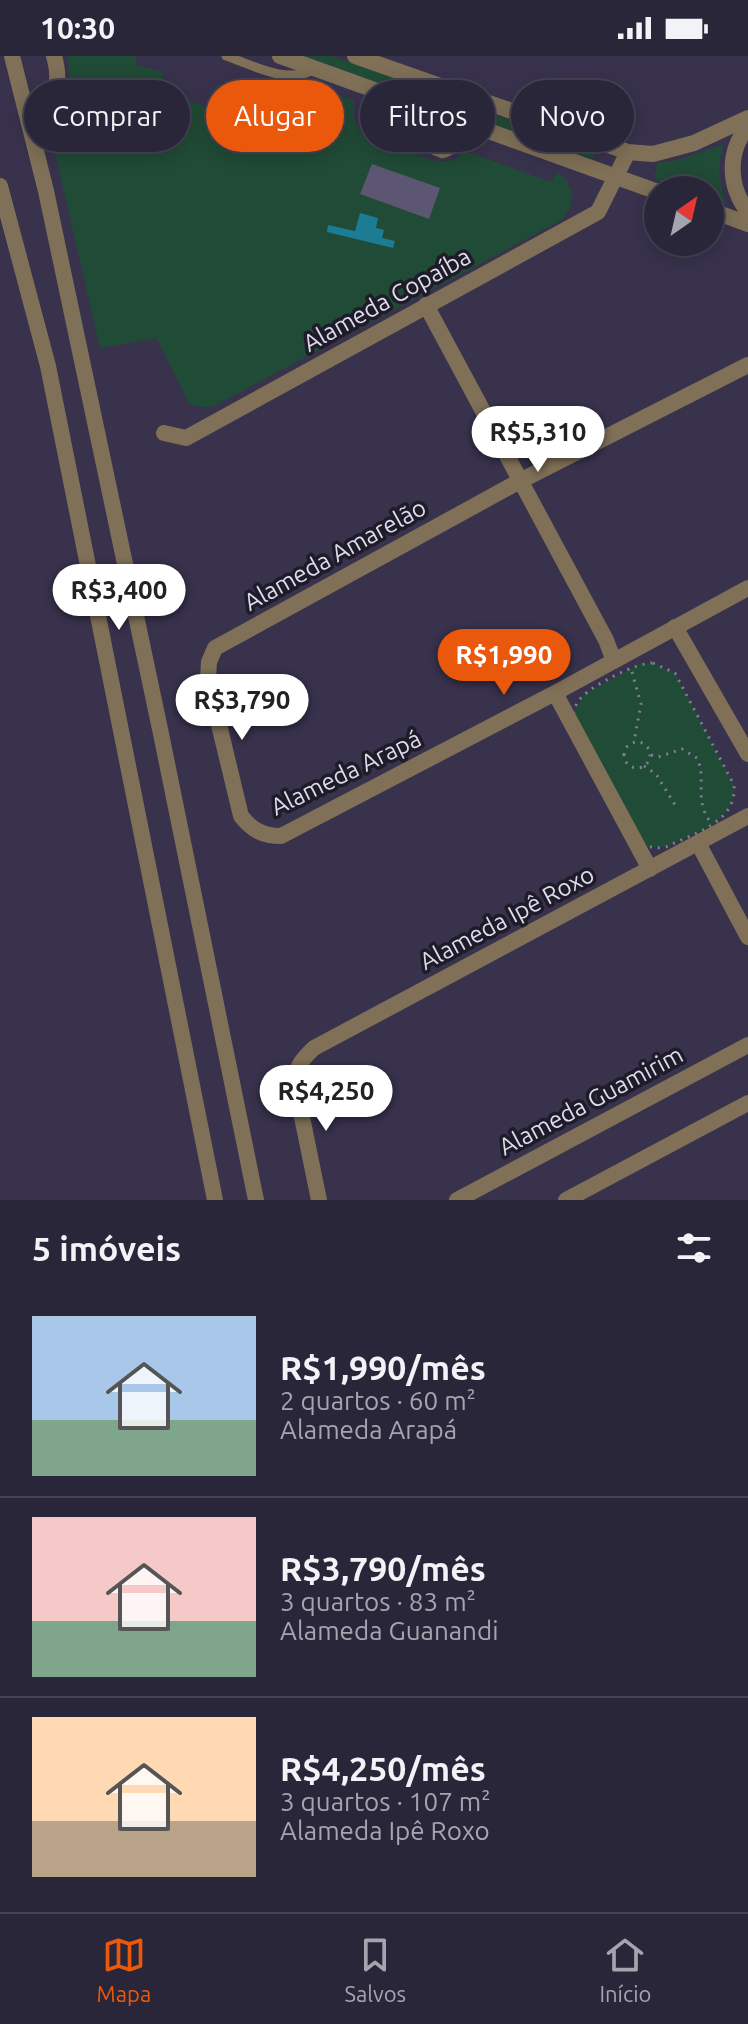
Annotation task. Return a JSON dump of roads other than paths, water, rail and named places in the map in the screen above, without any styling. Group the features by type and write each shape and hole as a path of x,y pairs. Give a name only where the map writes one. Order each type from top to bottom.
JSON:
{"street":[{"path":"12,56 24,98"},
{"path":"54,56 58,80"},
{"path":"355,56 511,111"},
{"path":"290,58 360,83"},
{"path":"628,152 653,154 694,143 748,118"},
{"path":"748,126 732,158 734,182 748,212"},
{"path":"495,134 644,187"},
{"path":"37,152 154,698 256,1200"},
{"name":"Alameda Copaíba","path":"164,433 186,438 598,212 628,152"},
{"path":"0,186 48,366 215,1200"},
{"path":"724,215 748,224"},
{"path":"426,305 606,640 614,661"},
{"name":"Alameda Amarelão","path":"260,833 249,827 241,816 234,794 208,679 209,662 215,648 520,481 748,365"},
{"name":"Alameda Arapá","path":"260,833 281,836 748,588"},
{"path":"675,627 748,754"},
{"path":"555,693 650,869"},
{"name":"Alameda Ipê Roxo","path":"319,1200 295,1071 314,1048 748,816"},
{"path":"698,843 748,937"},
{"name":"Alameda Guamirim","path":"457,1200 748,1045"},
{"path":"566,1200 748,1103"}],"lane":[{"path":"226,56 282,75 299,77 315,69"}],"water":[{"path":"360,213 378,218 376,228 384,230 382,238 395,241 393,248 327,232 328,225 355,231"}]}
